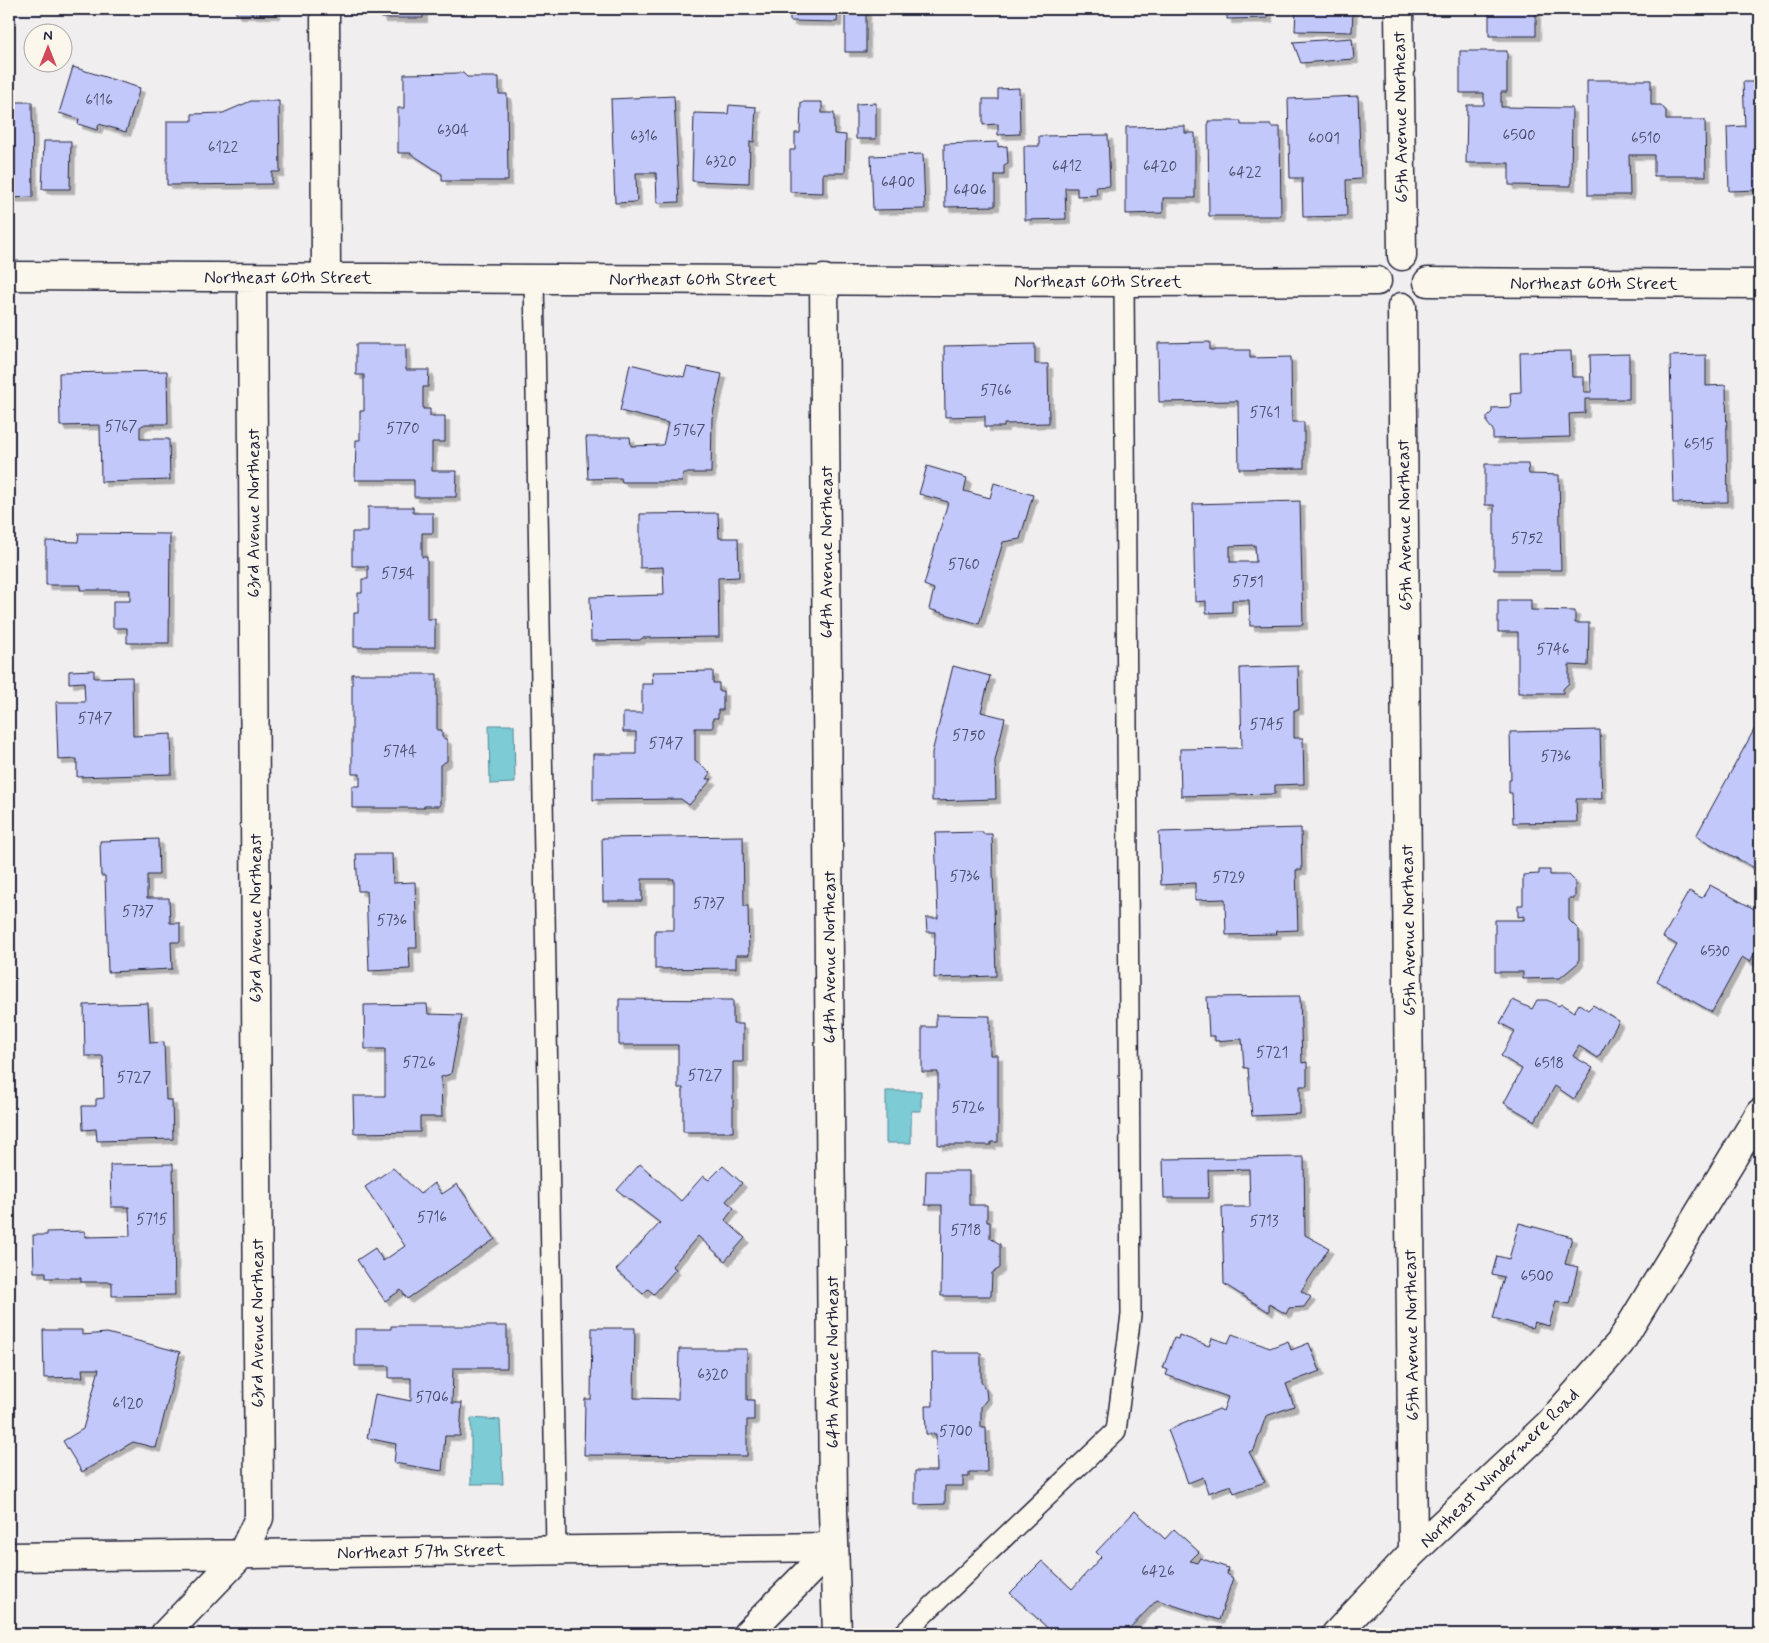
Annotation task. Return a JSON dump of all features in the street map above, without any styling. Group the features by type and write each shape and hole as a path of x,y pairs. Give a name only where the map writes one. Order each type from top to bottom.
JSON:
{"street":[{"path":"324,9 326,277"},
{"name":"65th Avenue Northeast","path":"1399,9 1402,256"},
{"path":"1402,256 1416,260 1422,266 1428,282 1426,291 1421,298 1415,303 1402,307 1392,305 1385,300 1380,294 1377,281 1379,270 1384,264 1391,259 1402,256"},
{"name":"Northeast 60th Street","path":"9,276 1124,282 1377,281"},
{"name":"63rd Avenue Northeast","path":"165,1634 242,1554 259,1518 252,278"},
{"name":"64th Avenue Northeast","path":"824,280 833,1546 836,1634"},
{"name":"Northeast 60th Street","path":"1428,282 1760,284"},
{"name":"65th Avenue Northeast","path":"1402,307 1413,1552"},
{"name":"Northeast Windermere Road","path":"1336,1634 1413,1552 1548,1424 1620,1343 1760,1113"},
{"path":"747,1634 833,1546"},
{"name":"Northeast 57th Street","path":"9,1557 833,1546"}],"lane":[{"path":"534,278 556,1549"},
{"path":"903,1634 1116,1431 1131,1315 1124,282"}],"water":[{"path":"489,725 514,725 515,783 490,784"},
{"path":"886,1091 921,1091 921,1111 911,1111 911,1143 886,1143"},
{"path":"471,1418 500,1420 503,1484 471,1484"}],"building":[{"path":"236,9 276,9 276,14 236,14"},
{"path":"381,9 423,9 423,18 381,18"},
{"path":"790,9 838,9 837,22 790,21"},
{"path":"845,9 866,9 866,52 845,52"},
{"path":"1227,9 1268,9 1268,18 1227,19"},
{"path":"1296,9 1353,9 1352,32 1295,31"},
{"path":"1489,9 1536,9 1536,36 1489,36"},
{"path":"1352,38 1354,59 1301,63 1293,42"},
{"path":"1460,51 1507,51 1507,92 1501,92 1501,107 1572,108 1571,186 1509,185 1509,163 1466,163 1467,105 1484,105 1484,93 1460,93"},
{"path":"73,67 140,88 126,132 99,124 97,130 78,124 79,119 59,113"},
{"path":"463,73 467,77 499,77 499,94 507,94 508,181 442,181 442,174 410,153 398,153 398,108 404,108 404,74"},
{"path":"1587,80 1651,80 1651,105 1661,105 1666,111 1666,120 1705,120 1706,176 1654,176 1654,155 1629,155 1630,195 1588,195"},
{"path":"1743,82 1760,82 1760,190 1729,191 1727,127 1745,126"},
{"path":"1019,88 1020,134 998,135 998,124 983,125 983,99 998,99 998,89"},
{"path":"674,96 679,202 657,203 656,173 636,173 637,202 615,203 611,99"},
{"path":"1358,96 1361,179 1346,180 1347,216 1303,217 1302,178 1290,178 1288,99"},
{"path":"251,101 279,101 280,172 272,172 272,184 167,185 167,121 192,121 192,114 223,113"},
{"path":"9,102 32,102 33,197 9,198"},
{"path":"801,102 822,102 822,113 834,113 834,134 846,135 845,173 823,173 823,193 790,192 790,150 795,150 795,133 800,133"},
{"path":"876,103 876,139 856,139 856,104"},
{"path":"729,105 756,107 754,142 750,141 749,183 692,181 694,113 728,114"},
{"path":"1208,121 1241,121 1241,125 1271,125 1271,127 1280,127 1281,216 1209,216"},
{"path":"1185,126 1185,133 1195,133 1195,198 1163,198 1163,213 1126,214 1126,127"},
{"path":"1108,135 1110,186 1096,187 1097,195 1077,196 1077,188 1065,188 1066,219 1025,220 1024,146 1039,146 1039,136"},
{"path":"44,141 71,141 70,189 42,189"},
{"path":"998,142 998,147 1007,146 1008,163 1004,165 1004,175 995,175 995,206 945,207 944,144"},
{"path":"923,154 925,209 873,210 871,156"},
{"path":"1210,342 1210,350 1250,350 1250,358 1291,357 1292,422 1304,422 1304,468 1239,469 1238,401 1159,402 1158,343"},
{"path":"356,344 406,344 406,370 429,370 428,387 423,387 423,409 430,409 430,416 445,416 445,442 432,442 432,471 457,471 456,497 414,497 414,480 355,480 356,440 360,440 360,411 364,411 364,375 356,375"},
{"path":"1035,344 1035,364 1048,364 1049,423 1004,424 1004,427 985,427 985,416 945,417 944,346"},
{"path":"1571,351 1572,377 1584,377 1584,392 1591,392 1590,355 1629,354 1629,399 1585,399 1585,413 1569,414 1570,437 1493,439 1493,430 1487,423 1487,417 1492,412 1492,408 1511,407 1510,393 1521,392 1520,352"},
{"path":"1706,355 1706,386 1726,385 1728,502 1673,503 1670,356"},
{"path":"630,364 684,377 687,367 722,374 712,418 711,473 683,473 682,482 622,482 621,478 588,479 586,437 630,437 631,446 663,445 668,423 620,411"},
{"path":"167,371 168,424 145,424 140,427 140,439 169,439 170,480 101,482 100,425 60,426 59,373"},
{"path":"1485,464 1528,464 1529,474 1559,475 1561,570 1494,570 1494,505 1485,505"},
{"path":"927,466 967,478 964,491 990,498 994,483 1033,495 1020,539 1003,542 979,624 929,609 934,589 924,585 948,502 919,494"},
{"path":"1300,501 1303,625 1250,626 1249,600 1232,600 1232,612 1206,613 1206,601 1195,602 1193,504","holes":["1255,545 1256,562 1230,562 1230,546"]},
{"path":"368,507 413,507 413,513 433,513 433,533 422,533 422,557 427,557 427,619 435,619 435,647 354,647 354,613 358,613 358,593 362,593 362,579 368,579 368,566 352,566 352,532 368,532"},
{"path":"718,513 719,538 738,538 739,577 718,578 719,637 591,641 590,597 664,595 663,567 640,568 640,514"},
{"path":"79,533 170,534 169,643 127,643 127,628 113,628 113,601 130,601 130,590 80,590 81,585 46,585 46,541 78,542"},
{"path":"1498,600 1531,600 1531,610 1575,611 1575,623 1589,623 1588,666 1569,665 1569,683 1563,689 1563,693 1518,693 1518,632 1498,632"},
{"path":"953,666 990,676 981,712 1005,718 995,761 996,799 932,801 932,753"},
{"path":"1298,666 1299,710 1294,710 1294,738 1303,738 1304,784 1275,785 1275,794 1181,796 1180,749 1242,748 1240,668"},
{"path":"94,670 94,678 132,677 133,736 171,734 172,774 77,777 77,759 58,760 56,702 85,702 84,682 69,683 69,671"},
{"path":"713,671 713,683 719,683 719,691 723,691 723,710 718,710 718,718 713,718 713,728 695,728 695,760 710,773 706,779 712,779 689,805 681,799 593,800 593,754 636,754 636,732 623,732 623,713 642,713 642,684 653,684 652,672"},
{"path":"352,674 437,674 437,730 442,730 442,737 447,740 447,761 440,765 440,806 424,806 424,808 352,808 352,786 360,786 360,774 352,774"},
{"path":"1755,728 1760,731 1760,871 1696,836"},
{"path":"1600,730 1602,799 1576,799 1577,822 1513,823 1512,793 1509,793 1509,780 1511,780 1510,732"},
{"path":"1301,828 1302,870 1296,870 1298,930 1276,931 1277,934 1226,935 1225,899 1195,900 1195,883 1161,885 1159,832"},
{"path":"983,832 983,834 992,834 996,976 934,978 935,932 927,932 926,918 938,918 935,833"},
{"path":"743,836 744,906 748,906 749,955 736,955 736,968 655,969 655,930 674,930 674,879 642,879 642,901 603,901 602,838"},
{"path":"158,839 159,875 147,875 147,898 169,898 170,923 180,923 180,942 171,942 172,969 108,972 105,876 101,876 100,841"},
{"path":"356,854 392,854 393,883 415,882 417,948 409,948 410,969 369,971 366,891 358,891"},
{"path":"1539,870 1550,870 1550,875 1569,875 1575,881 1575,898 1569,898 1569,920 1579,930 1579,962 1560,978 1523,979 1523,972 1495,972 1495,920 1524,920 1524,916 1518,917 1518,905 1523,905 1523,875 1539,874"},
{"path":"1710,885 1760,912 1760,943 1750,962 1742,957 1712,1012 1657,981 1677,945 1663,937 1689,891 1702,898"},
{"path":"1300,996 1302,1063 1307,1062 1307,1086 1300,1086 1300,1114 1252,1116 1248,1068 1244,1068 1242,1039 1215,1041 1215,1036 1209,1036 1207,997"},
{"path":"619,999 733,1000 733,1024 743,1024 743,1062 733,1062 733,1132 683,1132 683,1088 678,1088 678,1045 619,1045"},
{"path":"1513,1000 1532,1009 1537,1000 1547,1000 1559,1006 1561,1004 1574,1012 1579,1004 1588,1010 1593,1005 1619,1021 1598,1058 1579,1046 1573,1056 1593,1068 1574,1099 1555,1086 1535,1121 1504,1103 1522,1069 1501,1056 1515,1031 1500,1023"},
{"path":"148,1003 150,1043 164,1042 166,1100 172,1100 173,1139 97,1141 96,1129 83,1130 82,1106 96,1106 96,1099 104,1098 103,1056 85,1056 84,1005"},
{"path":"427,1004 428,1014 462,1015 451,1074 441,1077 442,1117 420,1117 420,1132 354,1133 353,1096 385,1096 385,1049 365,1049 364,1005"},
{"path":"936,1015 990,1016 990,1055 998,1055 998,1142 991,1142 991,1145 938,1145 938,1072 922,1072 922,1027 936,1027"},
{"path":"1304,1157 1305,1235 1329,1248 1301,1291 1311,1297 1304,1307 1289,1308 1286,1314 1269,1304 1269,1312 1224,1284 1222,1207 1250,1207 1249,1169 1208,1170 1209,1198 1164,1198 1163,1159"},
{"path":"173,1164 175,1295 112,1296 112,1282 81,1282 81,1278 46,1278 46,1272 34,1272 33,1235 47,1235 47,1232 85,1231 86,1237 130,1236 129,1207 111,1207 110,1165"},
{"path":"640,1164 681,1201 703,1176 709,1180 723,1166 742,1183 726,1201 734,1208 725,1220 745,1238 725,1261 698,1236 672,1266 676,1269 654,1294 648,1289 643,1294 616,1270 660,1223 617,1190"},
{"path":"393,1168 420,1194 434,1183 442,1194 457,1184 495,1239 407,1299 401,1290 385,1301 357,1260 375,1248 383,1261 405,1246 365,1187"},
{"path":"926,1171 969,1171 969,1205 987,1205 987,1222 990,1222 990,1238 1000,1244 1000,1268 992,1273 991,1296 941,1296 942,1205 925,1205"},
{"path":"1519,1223 1572,1237 1565,1264 1578,1267 1569,1304 1556,1301 1549,1326 1534,1322 1532,1328 1493,1318 1504,1277 1492,1274 1497,1256 1509,1259"},
{"path":"391,1326 507,1326 507,1368 453,1368 452,1403 462,1403 460,1436 445,1436 442,1471 394,1463 396,1444 367,1438 375,1394 411,1401 411,1378 389,1378 389,1366 355,1366 355,1329 391,1329"},
{"path":"592,1328 635,1328 634,1398 678,1399 679,1349 747,1349 747,1400 754,1400 754,1420 747,1420 747,1456 584,1455 585,1399 591,1399"},
{"path":"43,1330 82,1330 82,1335 107,1333 180,1352 156,1448 133,1442 82,1472 63,1441 83,1429 99,1369 82,1369 83,1377 44,1378"},
{"path":"1232,1334 1270,1348 1288,1341 1291,1350 1309,1343 1320,1371 1286,1384 1294,1406 1266,1416 1254,1450 1249,1452 1265,1482 1234,1493 1231,1485 1208,1493 1203,1477 1188,1483 1168,1430 1219,1409 1223,1411 1228,1397 1166,1375 1168,1370 1163,1368 1174,1338 1178,1339 1179,1335 1209,1346 1212,1338 1228,1343"},
{"path":"932,1353 981,1353 981,1382 986,1390 987,1399 981,1407 981,1427 986,1427 987,1472 969,1472 969,1477 963,1477 963,1486 945,1486 945,1504 915,1505 915,1471 937,1471 936,1434 926,1434 925,1406 933,1406"},
{"path":"1135,1511 1165,1539 1174,1529 1199,1552 1190,1561 1197,1563 1200,1558 1228,1568 1227,1574 1233,1578 1219,1620 1157,1600 1124,1634 1054,1634 1010,1593 1042,1561 1072,1589 1101,1557 1096,1552"}]}
